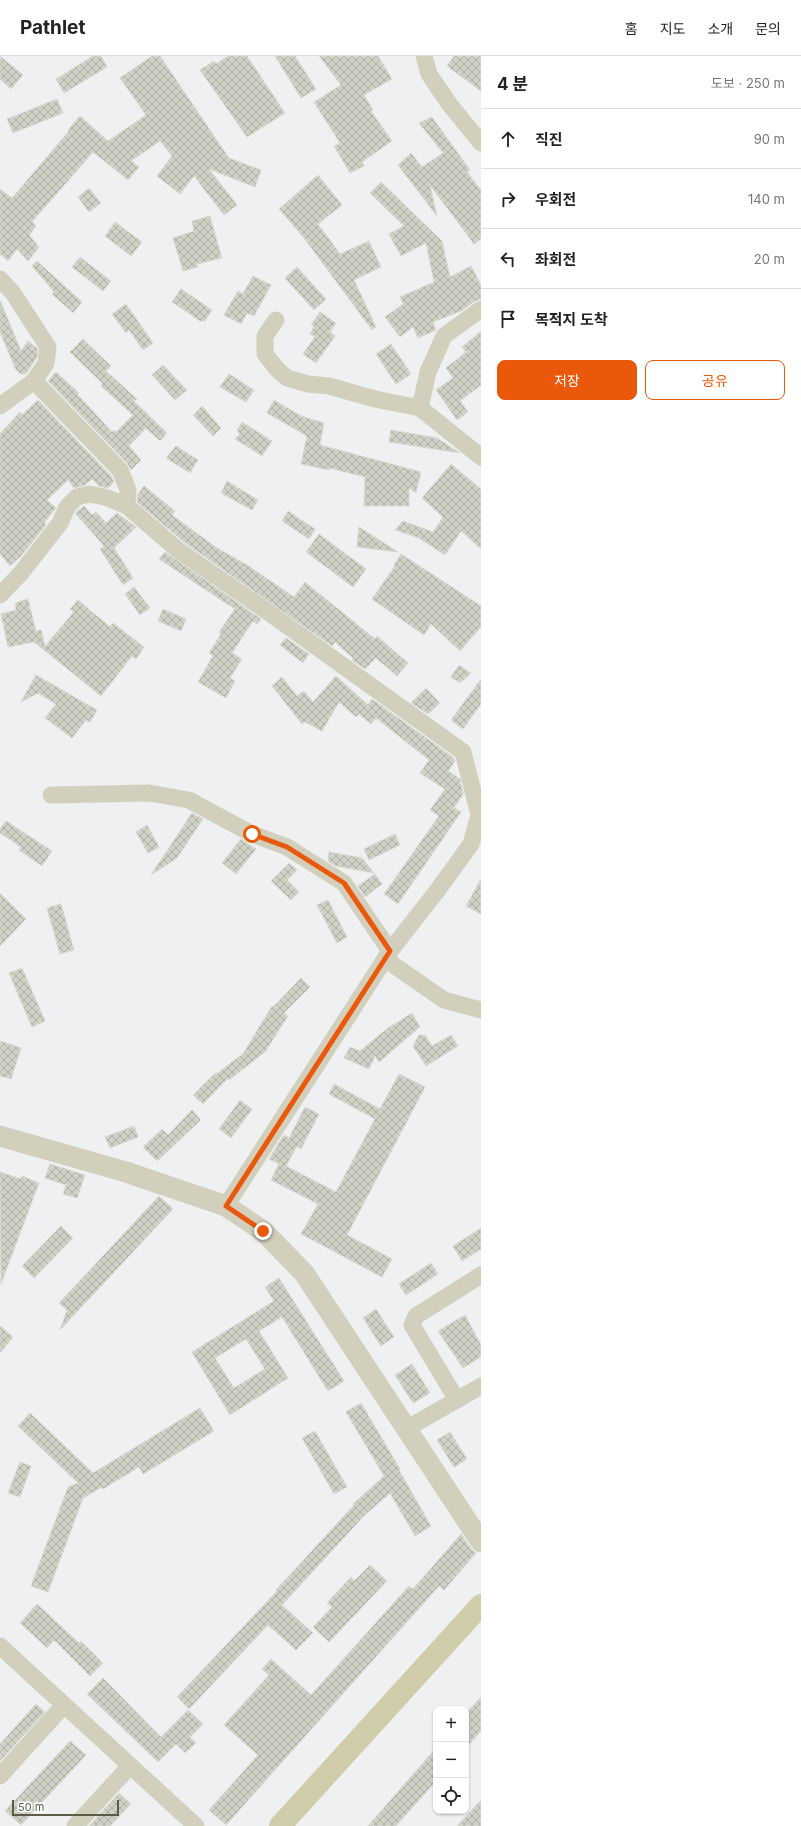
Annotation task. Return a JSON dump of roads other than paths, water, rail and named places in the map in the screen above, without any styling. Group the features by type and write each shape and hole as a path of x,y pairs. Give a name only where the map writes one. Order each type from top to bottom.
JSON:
{"main road":[{"path":"280,1826 481,1605"}],"street":[{"path":"424,56 429,74 450,105 481,143"},
{"path":"0,279 13,293 48,347 46,363 34,381 0,406"},
{"path":"420,408 428,372 444,336 481,309"},
{"path":"276,320 264,336 265,354 277,369 287,378 308,384 330,386 375,399 420,408 481,457"},
{"path":"34,381 120,470 128,490 127,506"},
{"path":"0,595 21,573 60,523 67,507 77,497 89,494 105,497 127,506 178,550 268,612 463,752 479,815 470,844 437,891 387,955 226,1206"},
{"path":"51,795 149,793 189,800 252,834 287,847 344,883 387,955 444,1000 481,1010"},
{"path":"0,1136 126,1172 226,1206 263,1231 304,1273 481,1542"},
{"path":"458,1400 412,1326 416,1316 481,1274"},
{"path":"406,1429 481,1386"},
{"path":"0,1646 196,1826"},
{"path":"0,1776 64,1705"},
{"path":"75,1826 130,1766"}]}
